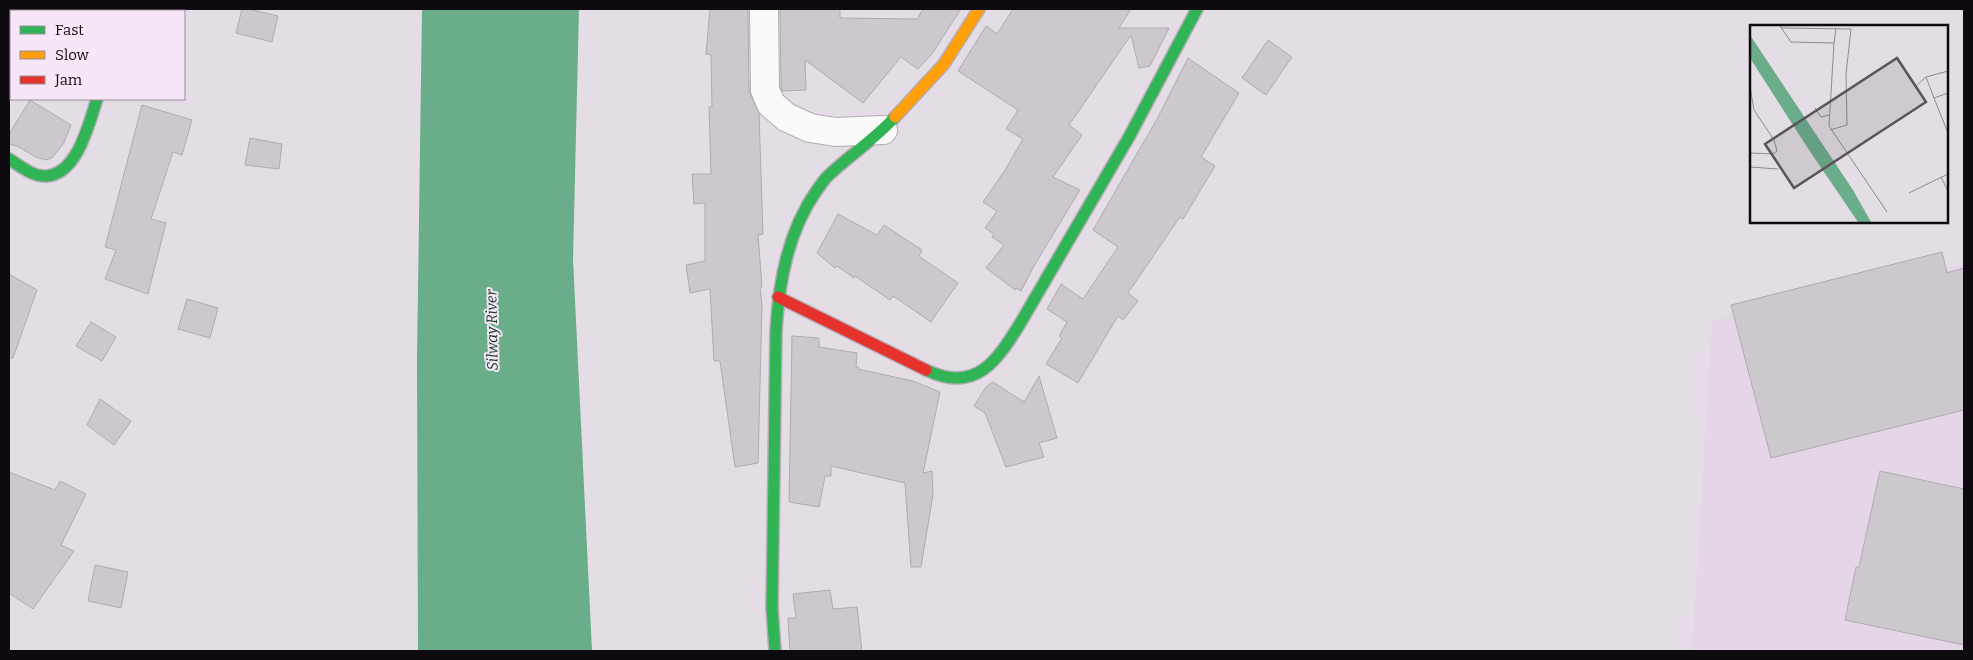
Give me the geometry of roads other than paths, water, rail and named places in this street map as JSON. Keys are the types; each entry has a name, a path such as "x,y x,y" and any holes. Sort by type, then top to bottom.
{"street":[{"path":"764,9 765,90 771,104 786,116 810,128 836,132 883,130"},
{"path":"774,651 772,607 778,297 790,242 807,204 827,176 883,130 944,64 980,9"},
{"path":"778,297 939,376 961,380 977,374 992,362 1010,339 1128,136 1197,9"},
{"path":"9,160 28,172 41,176 50,177 68,168 97,100"}],"water":[{"name":"Silway River","path":"422,9 579,9 573,259 592,651 418,651 417,359"}]}
